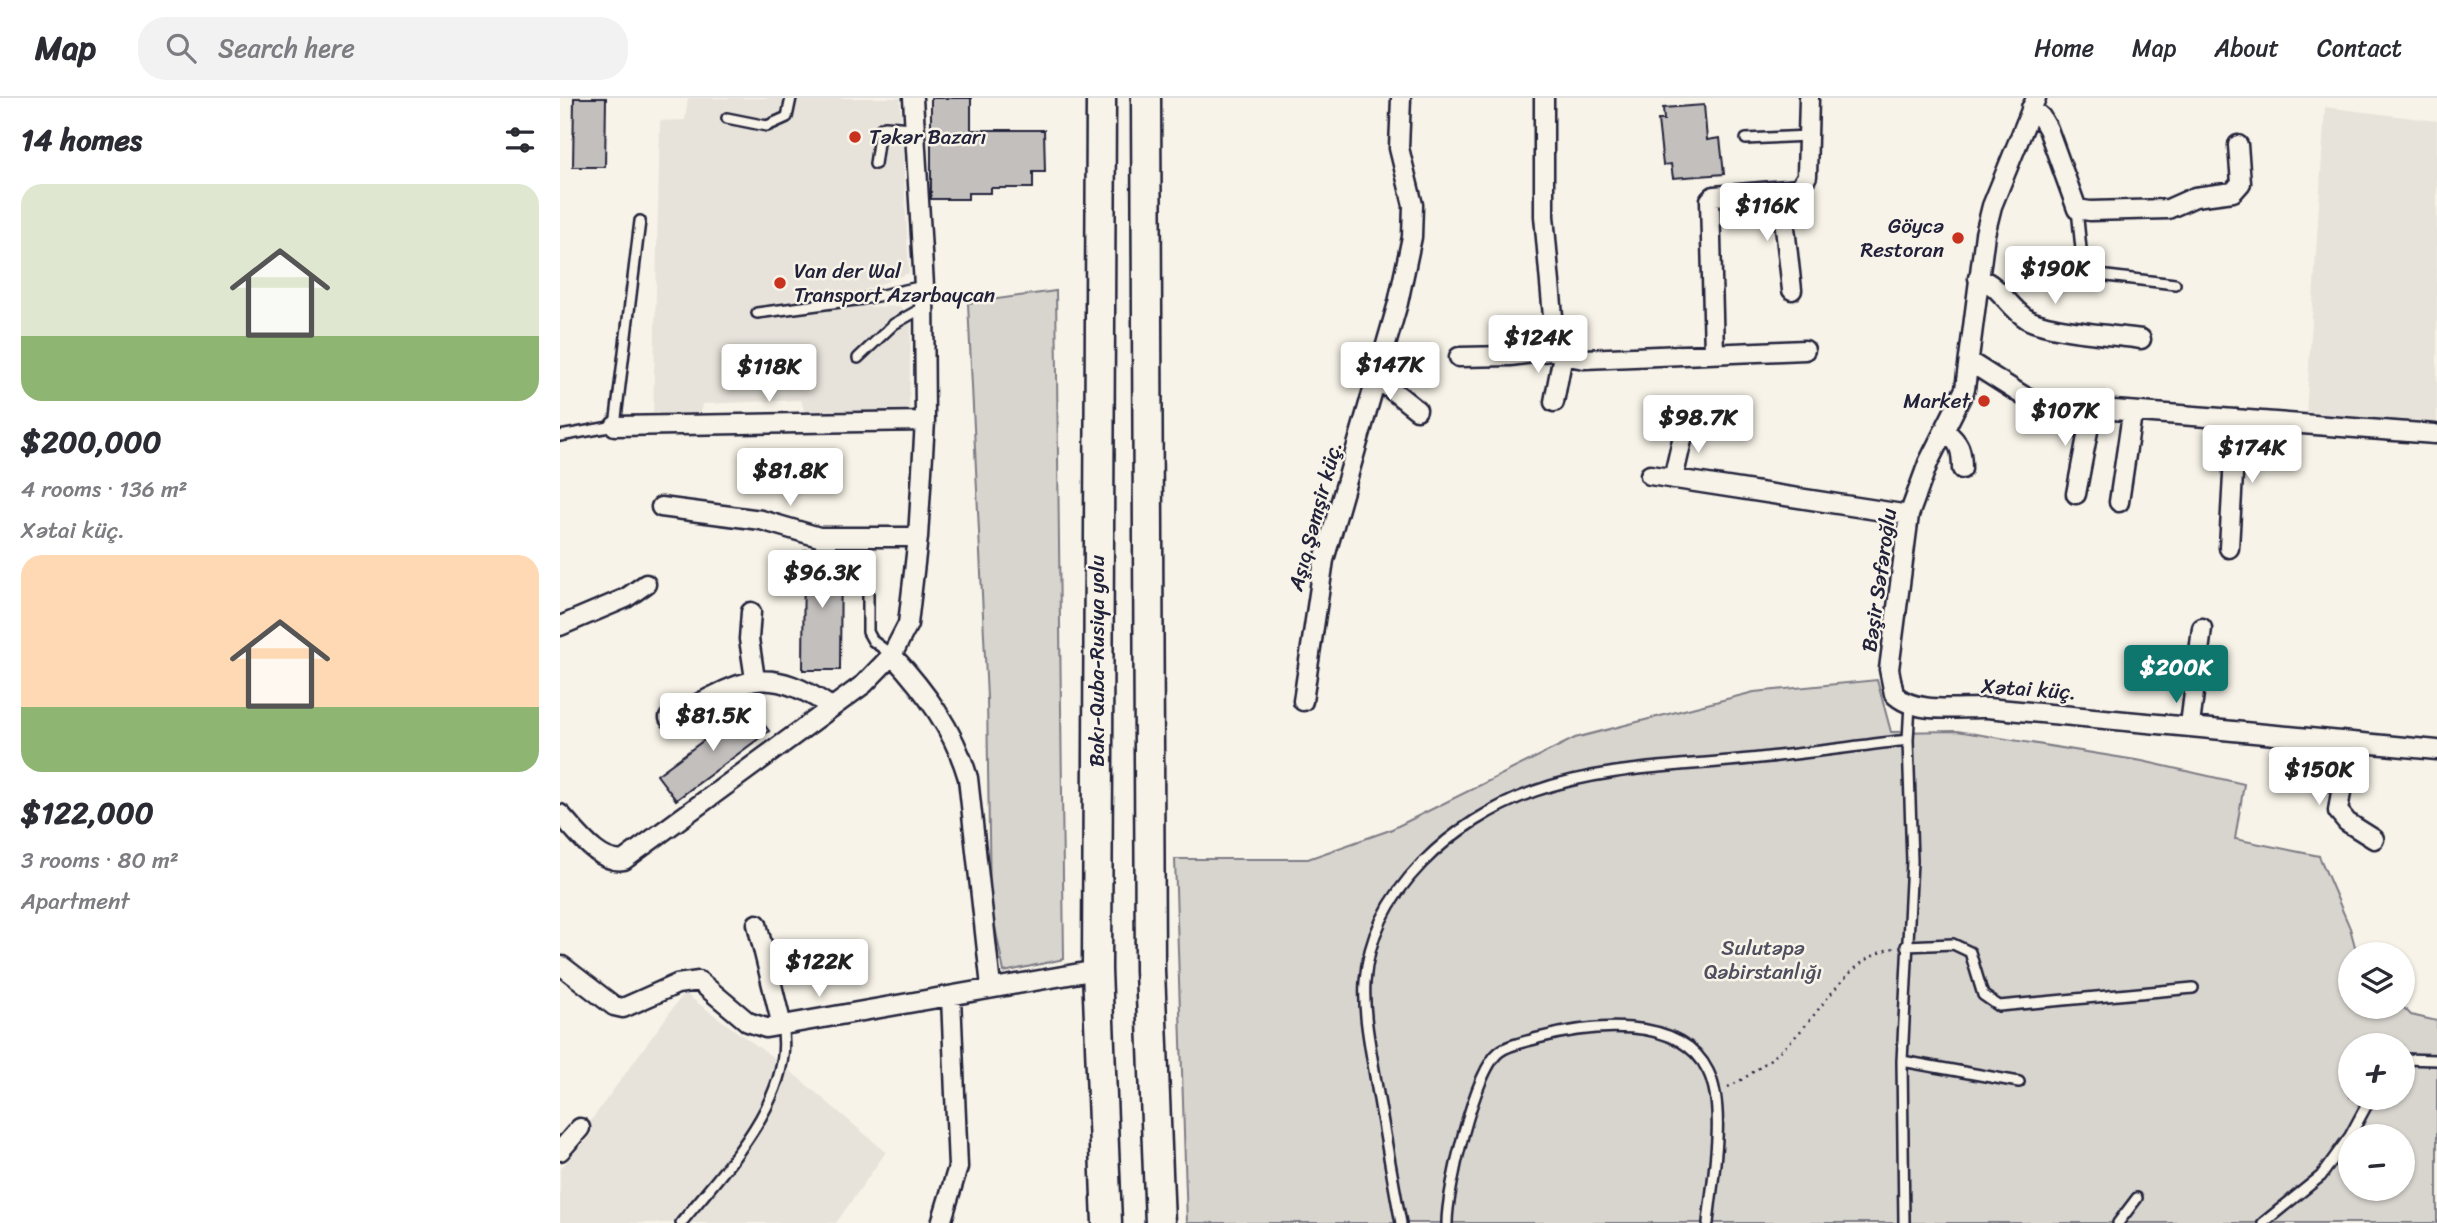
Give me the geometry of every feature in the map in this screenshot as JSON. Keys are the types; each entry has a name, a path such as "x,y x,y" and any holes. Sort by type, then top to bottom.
{"highway":[{"path":"1092,98 1101,169"},
{"name":"Bakı-Quba-Rusiya yolu","path":"1101,98 1097,970 1107,1223"},
{"path":"1146,98 1150,970 1160,1223"}],"street":[{"path":"560,814 603,856 616,862 624,860 880,670 892,655 908,624 918,537 925,421 925,286 913,98"},
{"name":"Aşıq Şəmşir küç.","path":"1303,701 1324,561 1398,303 1415,219 1399,148 1401,98"},
{"path":"1544,98 1545,216 1560,352 1554,402"},
{"path":"1714,353 1710,200 1714,196 1793,191 1804,185 1807,176 1809,98"},
{"path":"2033,103 2048,129 2077,209 2107,213 2168,209 2194,197 2233,192 2241,183 2238,145"},
{"name":"Bəşir Səfəroğlu","path":"1910,704 1894,694 1889,669 1909,515 1928,463 1965,389 1978,278 1992,206 2033,103"},
{"path":"1781,192 1792,290"},
{"path":"1978,278 1995,286 2009,304 2035,323 2141,339"},
{"path":"1459,357 1560,352 1584,359 1805,350"},
{"path":"1970,362 2031,401 2132,414 2435,434"},
{"path":"1376,381 1417,410"},
{"path":"2076,494 2092,410"},
{"path":"2119,502 2132,414"},
{"path":"2229,548 2236,419"},
{"path":"615,426 925,421"},
{"path":"1674,479 1686,422"},
{"path":"1945,431 1962,449 1962,469"},
{"path":"1650,475 1909,515"},
{"path":"661,507 761,520 819,537 918,537"},
{"path":"560,626 626,598 646,584"},
{"path":"751,612 749,639 755,679"},
{"path":"2190,725 2202,628"},
{"path":"892,655 931,700 965,768 991,987"},
{"path":"669,718 755,679 790,682 831,707"},
{"name":"Xətai küç.","path":"1910,704 2190,725 2437,750"},
{"path":"2349,742 2338,811 2347,822 2374,839"},
{"path":"757,924 782,1026"},
{"path":"562,966 614,1006 623,1008 677,985 699,981 748,1022 766,1028 1097,970"},
{"path":"941,1223 958,1167 951,997"},
{"path":"560,1151 580,1128"}],"lane":[{"path":"727,118 766,126 787,117 791,98"},
{"path":"875,164 880,129 885,126 914,128"},
{"path":"1746,139 1808,136"},
{"path":"2077,209 2083,269 2091,274 2175,284"},
{"path":"560,436 615,426 640,221"},
{"path":"757,313 863,299 925,286"},
{"path":"858,358 894,324 925,307"},
{"path":"868,568 868,632 873,642 892,655"},
{"path":"1904,1223 1902,1061 1912,861 1908,740 1910,704"},
{"path":"1401,1223 1370,1046 1365,984 1370,951 1379,928 1393,899 1422,861 1491,812 1537,790 1616,772 1908,740"},
{"path":"1906,946 1953,944 1970,952 1983,995 1999,1006 2193,988"},
{"path":"681,1223 744,1144 760,1117 782,1064 785,1041 782,1026"},
{"path":"1447,1223 1449,1198 1475,1097 1492,1060 1507,1047 1598,1026 1630,1027 1672,1039 1697,1057 1709,1073 1715,1092 1716,1134 1708,1223"},
{"path":"2415,1059 2437,1060"},
{"path":"1902,1061 2020,1082"},
{"path":"2263,1223 2321,1176 2338,1153"},
{"path":"2118,1223 2137,1198"}],"path":[{"path":"1715,1092 1743,1080 1792,1039 1860,963 1876,951 1906,946"}],"shaded area":[{"path":"688,98 900,98 909,273 864,290 863,299 865,307 900,306 911,322 909,414 806,417 801,400 702,404 700,417 653,417 660,121 685,120"},
{"path":"2325,107 2437,121 2437,428 2306,415"},
{"path":"684,993 782,1064 886,1152 836,1223 560,1223 560,1169 592,1133 587,1126"}],"green space":[{"path":"1056,291 1064,959 1004,972 990,901 987,698 968,303"},
{"name":"Sulutəpə Qəbirstanlığı","path":"1877,680 1891,732 1957,731 2142,761 2244,784 2235,839 2319,856 2350,928 2354,942 2338,942 2338,1019 2415,1019 2415,1016 2437,1021 2437,1223 1187,1223 1175,859 1308,859 1390,830 1575,738 1754,692"}],"building":[{"path":"574,98 606,98 605,167 573,167"},
{"path":"931,98 971,98 971,130 1044,130 1045,172 1033,172 1033,188 991,188 991,193 968,193 968,199 931,199"},
{"path":"1704,105 1707,140 1720,138 1724,174 1673,178 1671,164 1663,165 1658,120 1664,120 1663,108"},
{"path":"804,550 841,550 840,670 803,670"},
{"path":"750,706 769,731 676,800 657,775"}],"place":[{"name":"Təkər Bazarı","path":"855,137"},
{"name":"Göycə Restoran","path":"1958,238"},
{"name":"Van der Wal Transport Azərbaycan","path":"780,283"},
{"name":"Market","path":"1984,401"}]}
